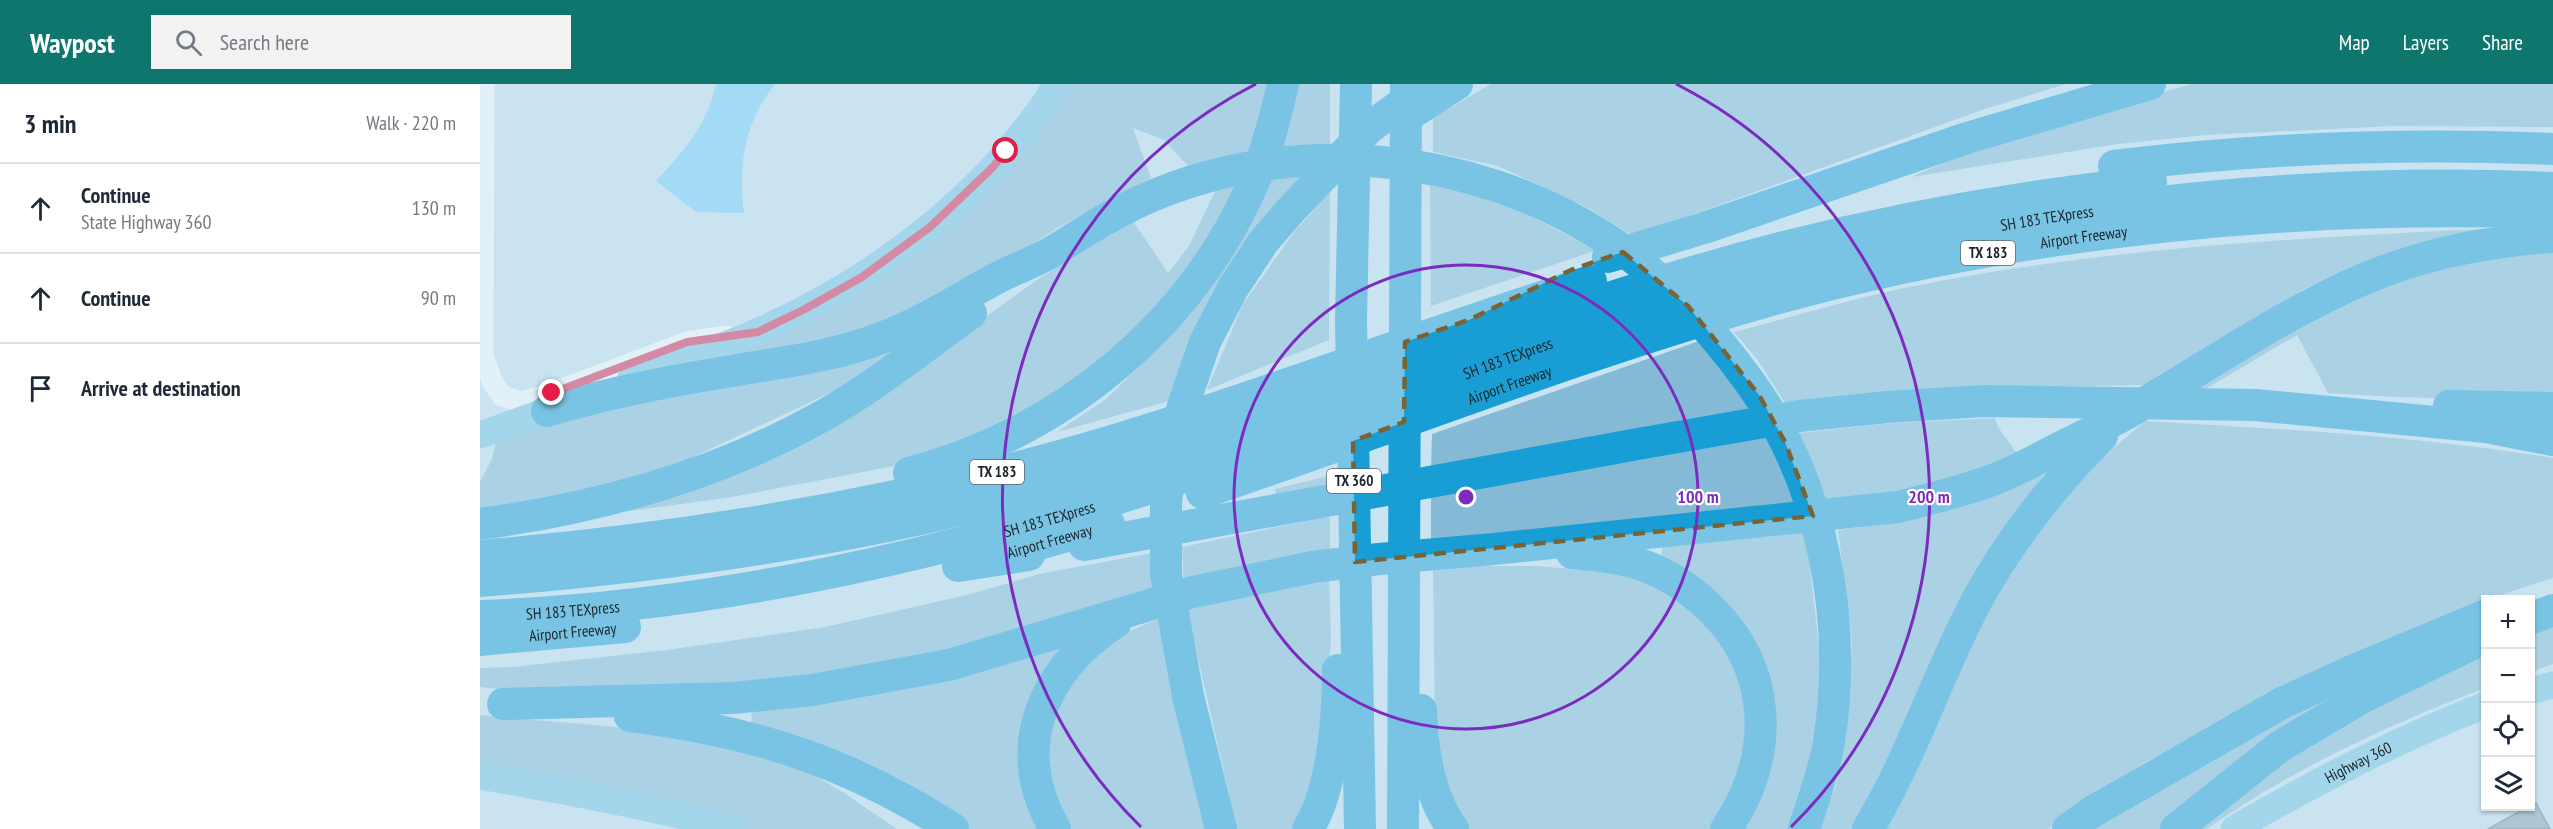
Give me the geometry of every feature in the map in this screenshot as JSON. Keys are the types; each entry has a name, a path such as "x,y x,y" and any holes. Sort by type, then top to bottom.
{"highway":[{"path":"668,535 712,509 869,484 942,464 1002,439 1057,410 1081,394 1117,367 1152,334 1192,286 1224,240 1255,177 1272,133 1283,84"},
{"name":"TX 360","path":"1356,84 1351,273 1348,642 1360,829"},
{"name":"TX 360","path":"1403,829 1412,641 1404,516 1407,84"},
{"path":"1221,829 1188,696 1166,574 1166,502 1177,430 1197,362 1233,288 1271,233 1369,128 1429,84"},
{"path":"1349,149 1382,133 1457,84"},
{"path":"1471,319 1590,262 1704,228 1967,138 2150,84"},
{"name":"TX 183","path":"480,556 602,545 802,514 879,500 1069,453 1181,420 1471,319 1626,270 1762,232 1922,195 2007,181 2160,161 2297,150 2444,146 2553,149"},
{"path":"547,411 625,390 801,360 857,346 937,313 1002,276 1045,255 1093,225 1150,196 1193,181 1236,170 1290,162 1347,160 1402,164 1454,173 1508,190 1556,211 1604,237 1688,306 1726,350 1759,395 1785,442 1806,492 1823,548 1831,592 1835,659 1828,744 1804,829"},
{"name":"SH 183 TEXpress","path":"480,581 614,570 693,559 810,540 907,521 1000,499 1185,446 1567,311 1724,263 1863,228 1949,211 2106,187 2248,173 2381,166 2553,169"},
{"name":"SH 183 TEXpress","path":"480,616 600,608 745,588 873,564 970,541 1095,506 1206,469 1557,340 1663,305 1767,276 1944,235 2097,210 2244,194 2378,186 2553,188"},
{"name":"Airport Freeway","path":"480,640 590,631 706,616 833,594 958,566 1120,520 1659,334 1767,302 1849,281 1958,258 2070,239 2235,220 2411,212 2553,213"},
{"path":"491,703 733,698 812,690 949,664 1015,647 1143,606 1251,579 1313,567 1898,507 1992,481 2123,415 2244,340 2365,278 2422,258 2474,246 2553,237"},
{"path":"480,524 581,507 649,490 694,476 756,451 819,418 868,387 1016,281 1045,255"},
{"path":"958,566 1799,416 1912,405 1984,401 2302,407 2553,408"},
{"path":"2302,407 2486,428 2553,440"},
{"path":"1868,829 1899,772 1977,600 2008,547 2069,469 2123,415"},
{"path":"1494,549 1594,555 1636,563 1667,576 1698,597 1722,620 1737,639 1756,680 1761,735 1748,790 1726,829"},
{"path":"2535,598 2553,591"},
{"path":"1055,829 1043,805 1034,764 1034,742 1040,714 1051,687 1072,658 1096,636 1143,606"},
{"path":"2535,617 2553,610"},
{"path":"2068,829 2121,794 2282,703 2481,617"},
{"path":"2176,829 2279,747 2363,698 2481,639"},
{"path":"1412,641 1424,750 1438,802 1453,829"},
{"path":"1308,829 1326,786 1348,642"},
{"path":"491,703 610,714 713,729 814,757 860,776 915,804 953,829"},
{"path":"860,776 915,829"}],"main road":[{"path":"480,435 758,332 862,277 930,227 993,167 1046,102 1057,84"},
{"path":"2535,690 2553,685"},
{"name":"Highway 360","path":"2234,829 2322,779 2404,738 2481,707"},
{"path":"480,776 626,804 733,829"}],"street":[{"path":"484,84 482,362 502,396 521,402 552,393 687,342 758,332"}],"highlighted area":[{"path":"1623,252 1688,306 1759,395 1785,442 1813,516 1494,549 1355,562 1353,441 1404,422 1405,342 1471,319 1571,270"}],"shaded area":[{"path":"716,84 775,84 756,114 746,145 742,178 744,213 696,212 656,181 685,148 701,125"},
{"path":"1069,84 1270,84 1257,151 1188,166 1164,140 1133,128 1151,178 1059,227 986,274 879,326 822,344 728,361 725,354 808,319"},
{"path":"1290,84 1330,84 1330,145 1294,145 1276,149"},
{"path":"1491,84 2066,84 1982,110 1633,236 1586,207 1498,166 1433,152 1433,118"},
{"path":"2192,84 2553,84 2553,127 2394,126 2206,135 2118,144 1911,177 2014,137"},
{"path":"1306,175 1173,400 1057,432 1106,399 1144,362 1194,304 1260,180"},
{"path":"1430,185 1475,194 1524,213 1597,250 1431,306"},
{"path":"1236,186 1191,266 1111,357 1022,416 969,443 894,466 732,497 630,511 630,506 860,407 1037,280 1133,221 1168,273 1189,246 1216,189"},
{"path":"1330,192 1329,340 1207,390 1243,304 1295,231"},
{"path":"2482,229 2481,237 2378,260 2306,288 2206,347 2151,385 2036,387 1787,406 1757,359 1734,332 1914,286 2054,263 2268,241"},
{"path":"2553,251 2553,401 2328,393 2297,335 2202,391 2192,389 2289,332 2352,299 2397,282 2474,260"},
{"path":"1702,340 1753,409 1431,469 1432,434"},
{"path":"905,348 834,391 644,480 480,511 480,482 492,459 497,437 613,399 862,352"},
{"path":"1995,418 1998,427 2018,455 2015,463 1830,510 1799,433 1894,423"},
{"path":"2145,421 2299,430 2401,439 2553,458 2553,578 2501,595 2481,595 2481,602 2318,670 2149,760 2092,795 2048,829 1882,829 1981,625 2023,548 2091,467"},
{"path":"1770,437 1799,511 1431,545 1431,497"},
{"path":"2044,474 1990,554 1852,829 1817,829 1836,786 1848,713 1852,641 1838,530 1883,524"},
{"path":"1328,476 1328,488 1277,498 1275,489"},
{"path":"1330,516 1330,555 1184,585 1182,547"},
{"path":"1806,532 1823,684 1808,776 1791,829 1740,829 1767,688 1662,566 1662,547"},
{"path":"1152,553 1154,592 1048,628 805,684 524,692 480,687 480,668 512,667 667,650 825,627 967,595 1039,574"},
{"path":"1433,566 1536,566 1628,573 1664,587 1704,617 1734,655 1744,693 1748,751 1727,804 1710,829 1468,829 1449,792 1435,738"},
{"path":"1329,576 1331,638 1329,681 1314,782 1294,829 1237,829 1187,610 1228,598"},
{"path":"1159,619 1206,829 1067,829 1045,762 1055,704 1109,639"},
{"path":"2553,620 2553,664 2535,671 2535,649 2535,627"},
{"path":"1078,638 1056,663 1043,829 970,829 943,809 751,723 752,709"},
{"path":"2481,650 2481,690 2413,717 2342,750 2273,787 2207,829 2192,829 2273,762"},
{"path":"2355,681 2166,829 2091,829 2177,777"},
{"path":"480,715 645,730 726,745 766,756 816,776 897,829 747,829 677,804 480,763"}],"building":[{"path":"2535,804 2550,829 2488,829 2521,811 2535,811"}],"route":[{"path":"552,393 687,342 758,332 805,309 862,277 930,227 993,167 1006,151"}]}
